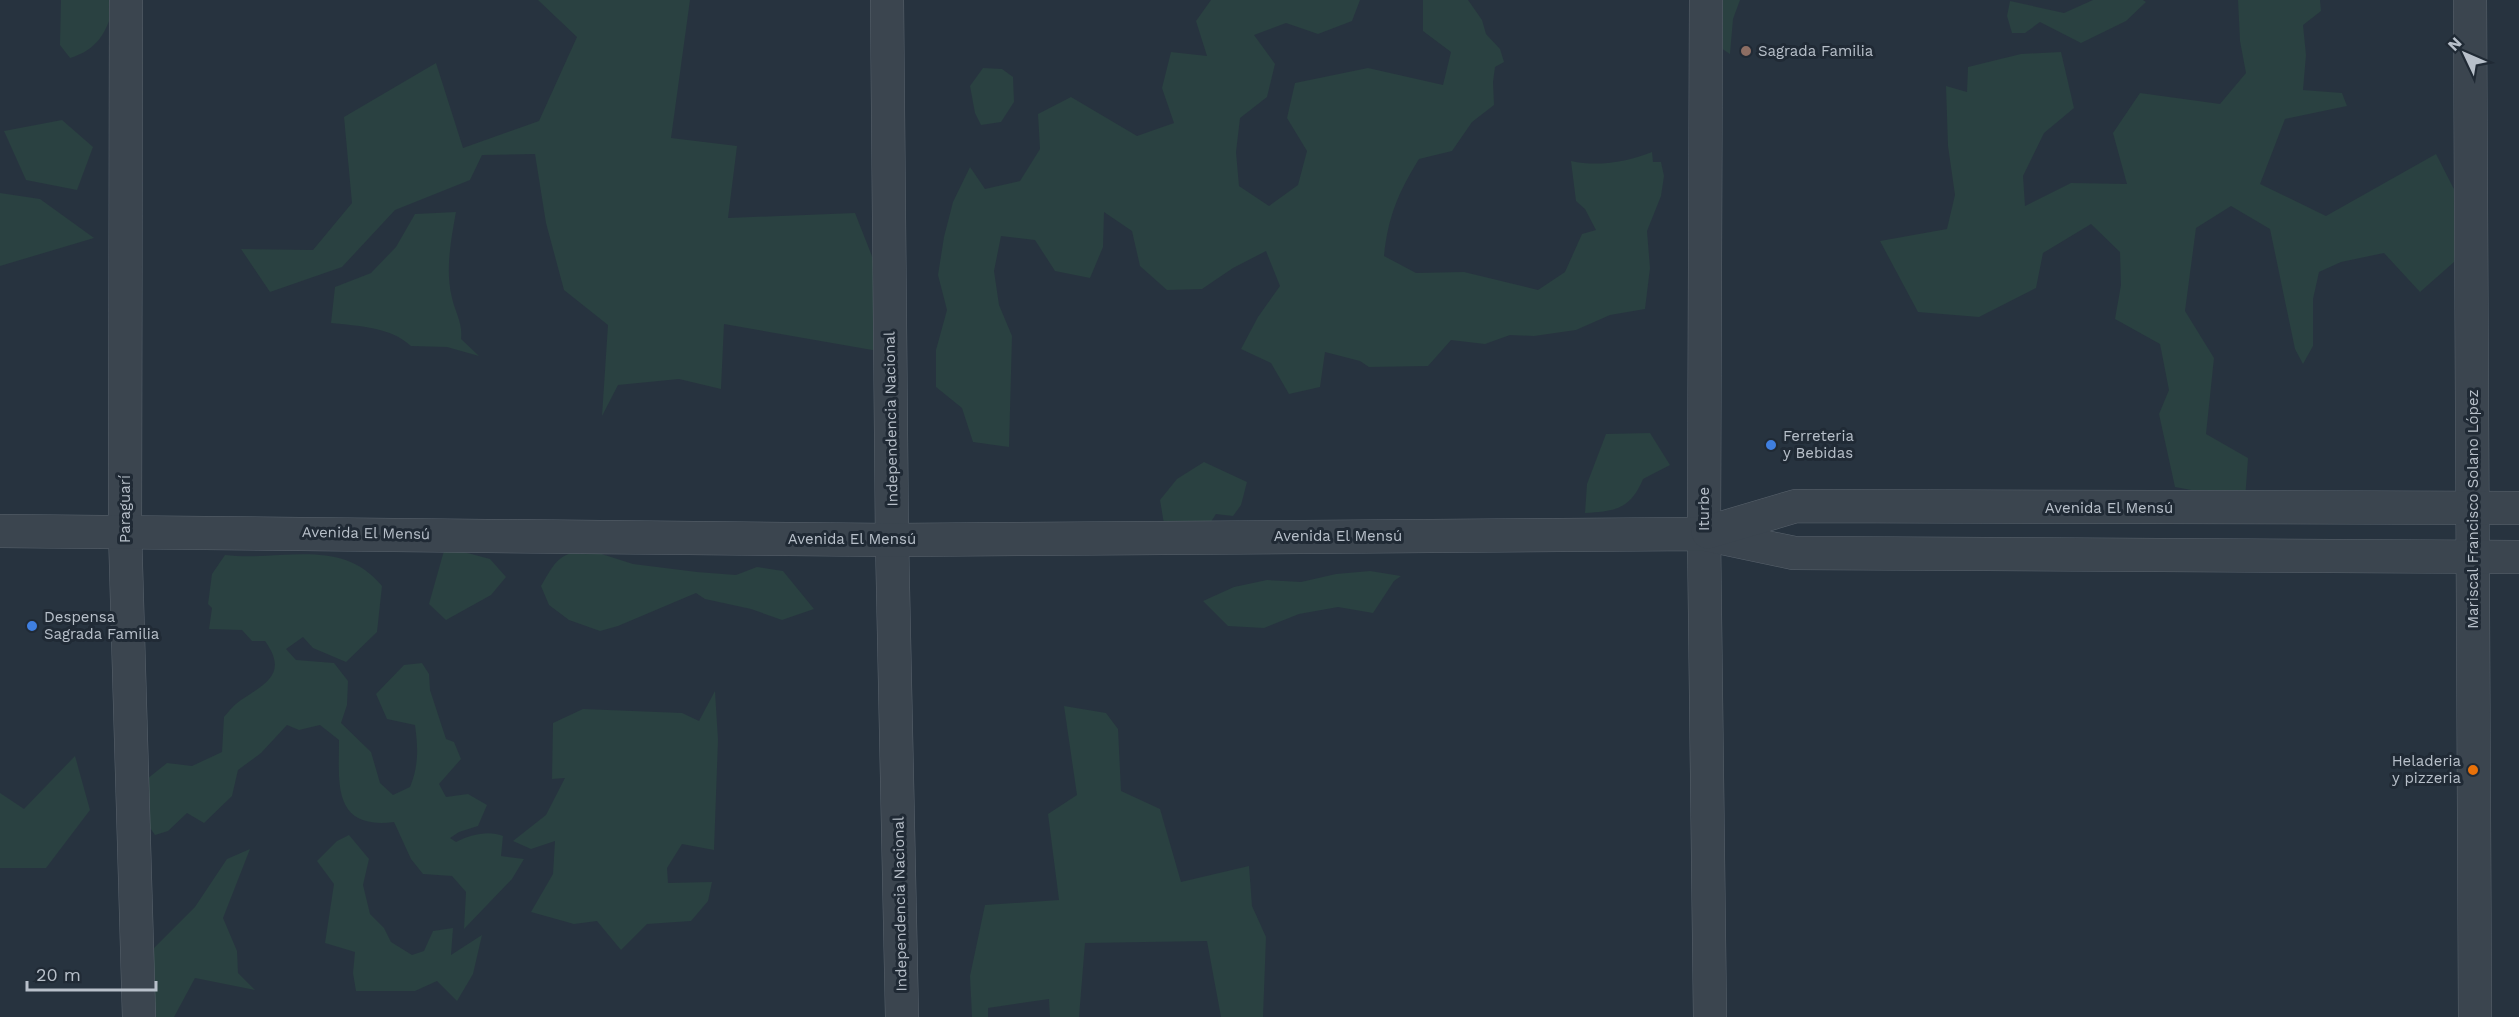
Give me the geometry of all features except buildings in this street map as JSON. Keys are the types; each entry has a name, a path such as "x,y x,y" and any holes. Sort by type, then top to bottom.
{"street":[{"name":"Paraguarí","path":"126,0 124,531 139,1017"},
{"name":"Independencia Nacional","path":"887,0 892,540 902,1017"},
{"name":"Iturbe","path":"1706,0 1704,534 1710,1017"},
{"name":"Mariscal Francisco Solano López","path":"2470,0 2475,1017"},
{"name":"Avenida El Mensú","path":"1704,534 1796,506 2519,508"},
{"name":"Avenida El Mensú","path":"0,531 892,540 1704,534 1794,553 2519,557"}],"green space":[{"path":"61,0 109,0 113,9 99,40 79,55 70,58 60,45"},
{"path":"538,0 690,0 671,138 737,146 728,218 855,213 879,274 878,351 724,324 721,389 679,379 618,385 602,416 608,325 564,290 546,223 535,154 482,155 470,180 395,210 342,267 270,292 241,249 313,250 352,203 344,117 436,63 463,148 539,121 577,37"},
{"path":"1211,0 1360,0 1352,21 1318,34 1286,23 1254,35 1275,64 1267,97 1240,118 1236,152 1239,186 1269,206 1298,185 1307,151 1287,118 1295,83 1368,68 1443,85 1451,52 1423,31 1423,0 1468,0 1482,20 1486,34 1500,49 1504,62 1495,67 1494,105 1472,122 1452,151 1419,159 1395,206 1388,229 1384,256 1416,273 1464,272 1538,290 1565,272 1582,234 1596,230 1585,209 1576,201 1571,161 1592,164 1612,162 1652,152 1653,162 1661,162 1664,176 1661,196 1647,231 1650,268 1645,309 1610,315 1576,330 1534,336 1510,335 1485,344 1451,340 1428,366 1369,367 1360,361 1325,352 1320,387 1289,394 1271,363 1241,349 1258,317 1280,286 1266,251 1233,268 1202,289 1167,290 1140,266 1132,231 1104,212 1103,247 1090,278 1055,271 1035,240 1001,236 994,271 999,305 1012,336 1009,447 973,442 962,408 936,387 936,350 947,310 938,275 953,202 970,167 985,189 1020,181 1040,149 1038,114 1071,97 1137,136 1174,123 1162,88 1171,52 1207,56 1196,21"},
{"path":"1706,0 1740,0 1733,19 1730,54 1709,40"},
{"path":"2093,0 2143,0 2146,2 2126,21 2081,43 2040,22 2025,33 2012,33 2007,16 2010,1 2064,13"},
{"path":"2238,0 2320,0 2321,11 2303,25 2306,55 2303,90 2342,93 2347,106 2285,119 2260,184 2326,216 2436,154 2461,203 2454,262 2420,292 2384,253 2341,262 2319,272 2313,299 2313,346 2303,364 2295,349 2270,229 2231,206 2196,228 2185,311 2214,358 2206,434 2248,458 2245,500 2175,487 2159,414 2169,390 2160,344 2115,319 2121,285 2120,252 2091,224 2043,253 2036,288 1979,317 1918,312 1880,241 1947,229 1955,195 1948,146 1946,86 1967,92 1968,67 2021,54 2061,52 2074,108 2044,133 2023,176 2025,206 2071,183 2127,184 2113,133 2140,93 2220,104 2246,73 2240,41"},
{"path":"983,68 1002,69 1013,77 1014,102 1001,122 981,125 975,113 970,86"},
{"path":"62,120 93,147 77,190 26,180 4,131"},
{"path":"0,193 40,199 94,238 0,266"},
{"path":"456,212 450,255 450,287 460,323 461,339 479,356 447,347 411,346 384,331 331,323 335,287 371,273 396,247 415,214"},
{"path":"1650,433 1670,465 1643,479 1633,497 1620,507 1585,513 1587,484 1606,434"},
{"path":"1204,462 1247,482 1241,505 1233,516 1216,514 1201,537 1164,524 1160,500 1177,479"},
{"path":"445,547 490,559 506,577 491,595 446,620 429,604"},
{"path":"589,550 633,564 697,572 736,575 757,567 783,571 814,609 782,620 751,609 705,599 696,593 618,626 600,631 569,620 549,605 541,586 554,565 564,556"},
{"path":"309,554 329,556 348,561 366,571 382,586 377,632 346,662 313,648 303,637 286,649 296,660 334,663 348,681 347,705 341,723 371,752 380,783 393,795 410,787 413,779 417,756 415,725 387,719 376,694 404,665 422,663 429,674 430,690 446,739 454,742 461,759 439,784 446,797 468,794 487,805 478,826 459,832 450,838 456,842 479,834 497,834 503,836 501,856 524,859 512,879 464,929 466,892 452,876 423,874 411,859 394,822 374,823 359,819 349,811 340,787 339,740 320,725 299,730 287,725 261,753 238,770 232,796 204,823 187,813 168,831 155,835 143,818 147,779 167,763 192,766 222,752 224,717 239,702 266,682 274,669 275,661 265,641 252,641 242,630 209,629 212,608 208,604 212,574 225,555"},
{"path":"1370,571 1401,576 1394,581 1373,613 1338,607 1299,614 1264,628 1228,626 1203,601 1234,587 1267,580 1301,582 1336,574"},
{"path":"715,691 718,740 714,850 682,844 667,868 668,883 712,882 708,901 691,921 647,924 621,950 597,921 574,924 531,912 553,874 555,841 531,849 513,841 546,815 565,778 552,779 553,723 583,709 682,713 699,721"},
{"path":"1064,706 1106,713 1118,729 1121,791 1160,809 1181,882 1249,866 1252,906 1266,937 1263,1017 1221,1017 1207,941 1085,943 1079,1017 1050,1017 1049,999 988,1008 988,1017 972,1017 970,976 985,905 1059,900 1048,814 1077,795"},
{"path":"75,756 90,810 46,868 0,868 0,793 24,809"},
{"path":"349,835 369,859 363,885 370,914 384,928 391,942 412,955 424,951 433,931 453,928 451,955 482,935 473,974 457,1001 437,981 415,991 356,991 353,973 355,952 325,943 334,884 317,861 337,841"},
{"path":"250,849 223,918 237,951 238,973 255,990 195,978 174,1017 140,1017 150,952 195,907 227,859"}],"place":[{"name":"Sagrada Familia","path":"1746,51"},
{"name":"Ferreteria y Bebidas","path":"1771,445"},
{"name":"Despensa Sagrada Familia","path":"32,626"},
{"name":"Heladeria y pizzeria","path":"2473,770"}]}
